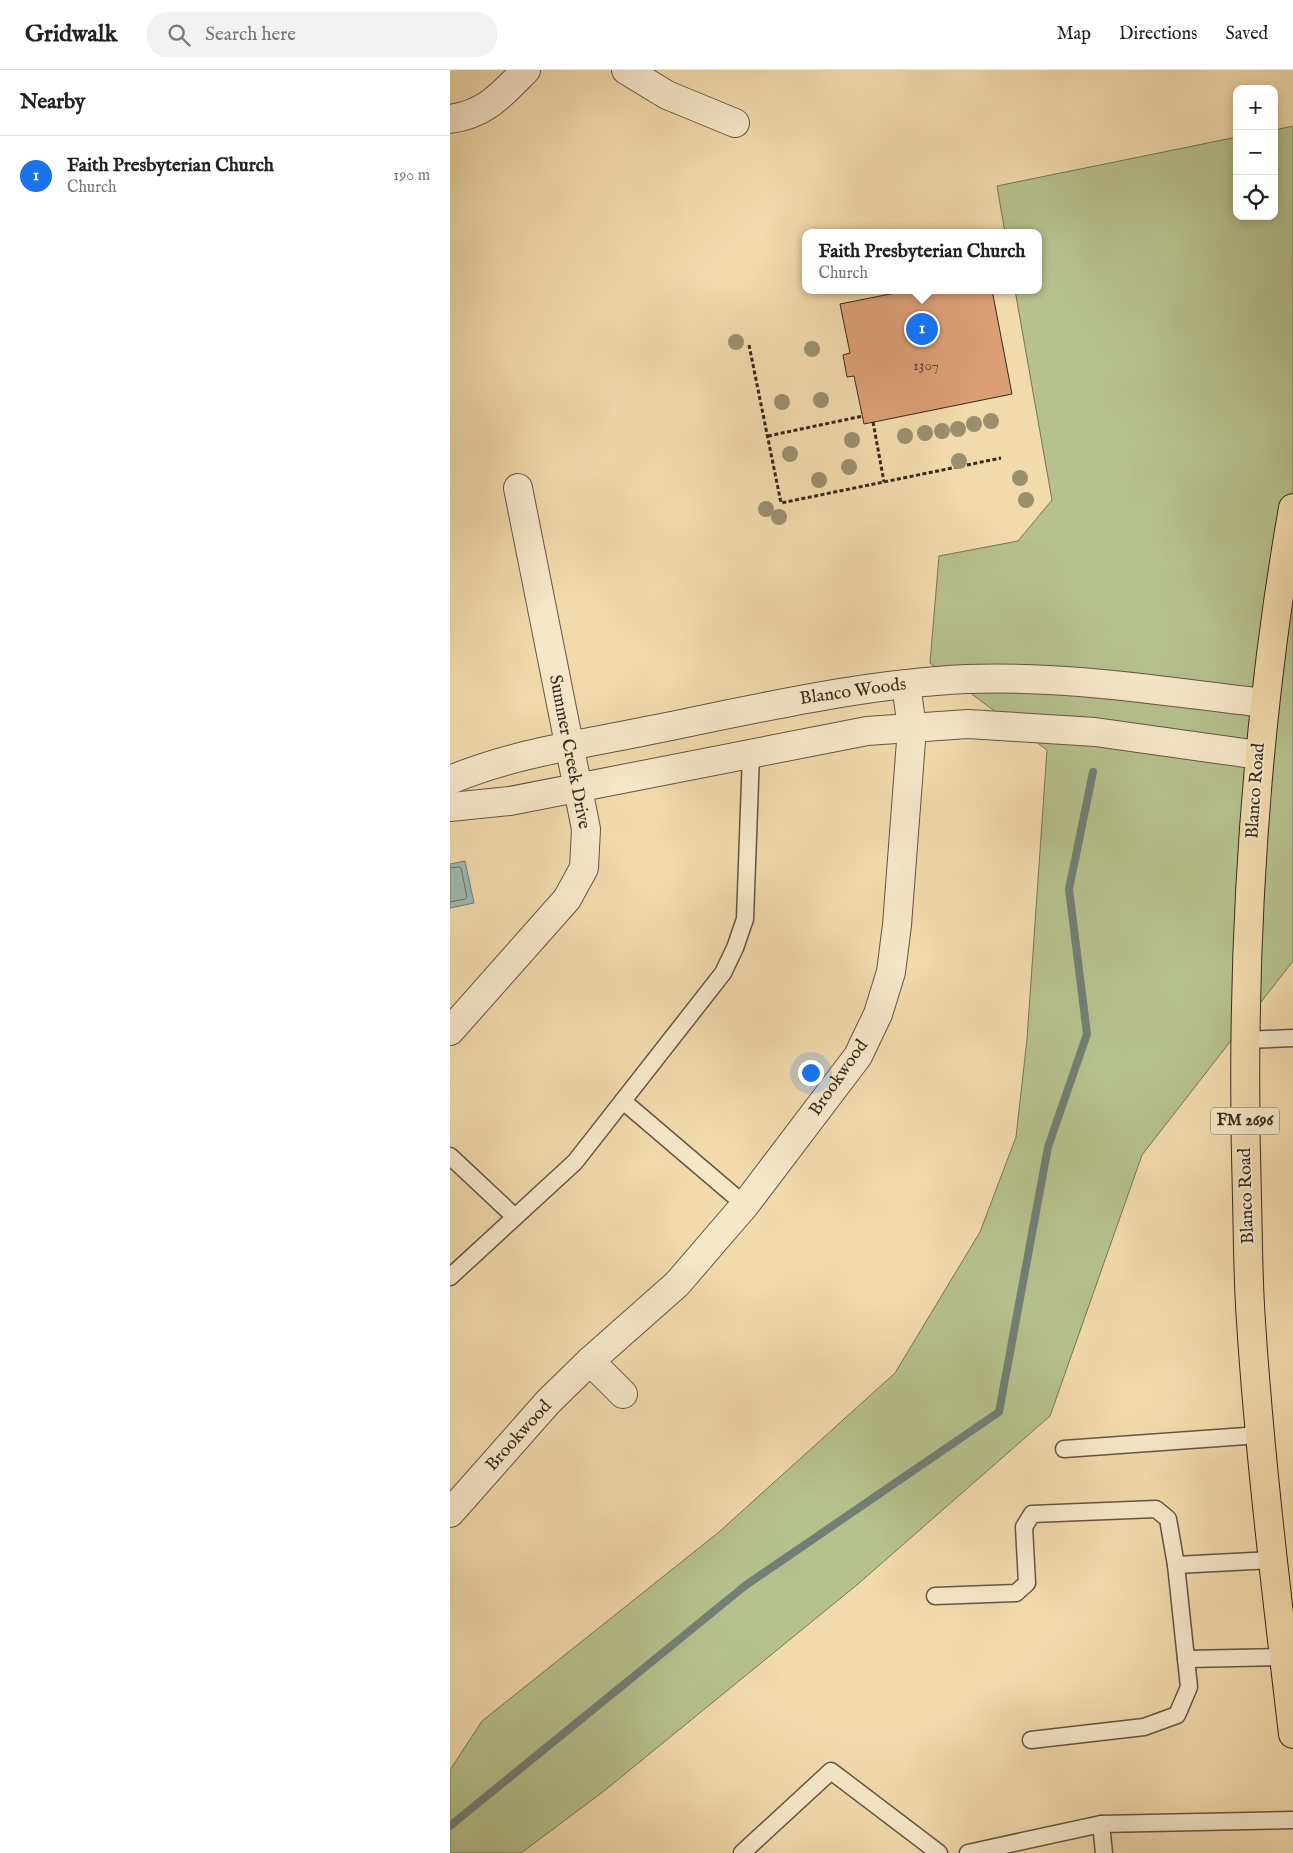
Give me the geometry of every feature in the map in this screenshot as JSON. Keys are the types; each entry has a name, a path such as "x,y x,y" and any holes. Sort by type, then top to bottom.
{"main road":[{"name":"Blanco Road","path":"1293,508 1264,703 1259,755 1253,825 1245,1040 1245,1128 1250,1309 1260,1434 1293,1734"}],"street":[{"path":"450,119 466,117 495,101 526,70"},
{"path":"626,70 667,95 735,123"},
{"name":"Summer Creek Drive","path":"450,1031 567,899 584,868 586,829 518,488"},
{"name":"Blanco Woods","path":"450,780 505,761 836,692 906,684 967,679 1038,679 1264,703"},
{"name":"Brookwood","path":"450,1513 548,1402 590,1361 677,1284 746,1205 858,1056 878,1014 892,972 912,728 906,684"},
{"path":"450,807 510,800 867,731 968,724 1095,732 1259,755"},
{"path":"590,1361 623,1394"}],"lane":[{"path":"450,1277 575,1162 723,973 745,920 751,754"},
{"path":"1245,1040 1293,1038"},
{"path":"623,1101 746,1205"},
{"path":"450,1156 515,1217"},
{"path":"1064,1449 1260,1434"},
{"path":"935,1596 1016,1593 1027,1583 1024,1527 1032,1514 1156,1509 1168,1519 1176,1565 1189,1686 1177,1715 1144,1727 1031,1740"},
{"path":"1176,1565 1273,1560"},
{"path":"1186,1659 1284,1656"},
{"path":"742,1853 831,1772 939,1853"},
{"path":"968,1853 1101,1824 1293,1820"},
{"path":"1101,1824 1104,1853"}],"path":[{"path":"749,345 781,503 1001,458"},
{"path":"768,436 863,416"},
{"path":"873,422 884,482"}],"green space":[{"path":"1293,126 1293,961 1142,1155 1050,1416 858,1584 604,1791 521,1853 450,1853 450,1770 482,1721 719,1532 895,1373 980,1232 1016,1137 1027,1039 1047,750 930,663 939,556 1018,541 1052,500 1016,294 1042,294 1042,229 1004,229 997,186 1233,138 1233,220 1278,220 1278,129"}],"water":[{"path":"465,861 474,903 450,908 450,864"}],"building":[{"path":"890,294 993,294 1012,394 864,424 854,376 847,377 843,355 850,353 840,304"}],"waterway":[{"path":"450,1826 746,1585 999,1412 1048,1147 1087,1034 1069,889 1093,772"}],"place":[{"name":"Faith Presbyterian Church","path":"922,329"}]}
